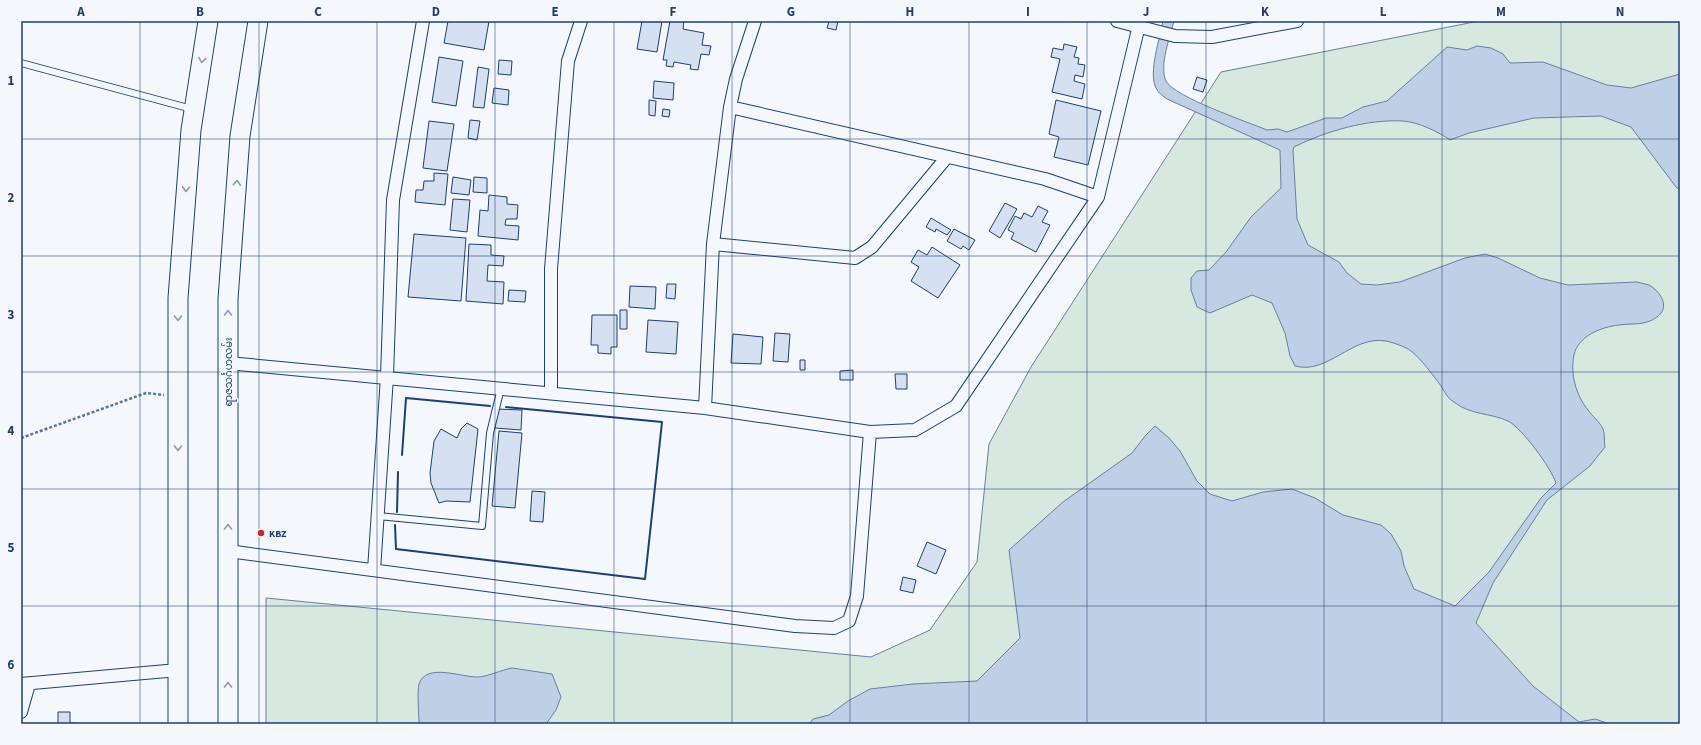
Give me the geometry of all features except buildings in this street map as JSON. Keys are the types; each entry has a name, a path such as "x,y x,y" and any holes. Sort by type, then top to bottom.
{"main road":[{"path":"178,724 178,298 191,130 208,21"},
{"name":"ရာဇသင်္ဂဟလမ်း","path":"228,724 228,300 240,136 258,21"}],"street":[{"path":"374,570 387,377 394,200 422,21"},
{"path":"551,393 551,261 568,61 581,21"},
{"path":"705,408 712,244 730,107 736,79 755,21"},
{"path":"1117,21 1139,24 1159,32 1175,36 1212,37 1250,25 1296,21"},
{"path":"228,363 705,408 870,432 915,430 956,406 1098,197 1139,24"},
{"path":"730,107 1045,180 1098,197"},
{"path":"712,244 855,258 872,248 947,158"},
{"path":"228,551 794,626 834,628 849,621 857,596 870,432"},
{"path":"21,712 25,684 178,670"}],"lane":[{"path":"21,63 194,109"},
{"path":"378,516 482,526 490,433 501,388"}],"path":[{"path":"21,438 146,393 178,396"}],"shaded area":[{"path":"1479,21 1680,21 1680,724 266,724 266,598 871,657 930,630 977,562 989,444 1031,367 1221,72"}],"water":[{"path":"1163,21 1174,21 1164,60 1164,75 1166,81 1182,94 1196,101 1267,130 1278,129 1287,132 1326,118 1342,118 1363,107 1387,101 1447,47 1467,50 1477,46 1491,48 1503,54 1510,63 1543,62 1607,85 1631,88 1680,74 1680,190 1676,187 1631,127 1601,116 1534,118 1469,133 1450,140 1422,125 1415,123 1403,121 1376,122 1333,131 1306,141 1294,147 1293,150 1297,219 1308,245 1339,262 1347,273 1361,284 1377,285 1400,282 1465,258 1485,254 1498,258 1540,278 1568,285 1637,282 1649,285 1660,295 1664,304 1661,313 1657,317 1648,322 1639,324 1624,324 1598,330 1585,338 1576,348 1573,370 1577,391 1584,404 1603,429 1605,447 1590,466 1547,500 1493,583 1476,623 1533,686 1579,722 1595,719 1610,724 809,724 813,719 829,715 848,701 870,689 913,684 977,681 1020,638 1009,550 1063,502 1132,453 1155,426 1169,438 1180,451 1197,481 1210,494 1232,501 1263,492 1292,489 1315,498 1343,515 1381,525 1391,534 1401,551 1404,566 1414,589 1455,606 1489,572 1541,498 1556,483 1535,449 1514,425 1501,418 1474,412 1452,401 1423,363 1415,354 1406,348 1386,341 1374,341 1362,344 1318,365 1307,367 1295,366 1290,356 1285,333 1272,303 1252,295 1210,313 1197,307 1191,290 1191,278 1197,271 1209,270 1226,252 1251,217 1281,188 1280,150 1167,99 1159,93 1154,82 1153,74 1155,55"},
{"path":"512,668 552,674 561,697 556,710 546,724 419,724 418,687 423,677 437,672 479,677"}],"wall":[{"path":"402,455 406,398 490,406"},
{"path":"395,525 396,549 645,579 662,422 506,407"},
{"path":"397,512 398,472"}],"place":[{"name":"KBZ","path":"261,533"}]}
